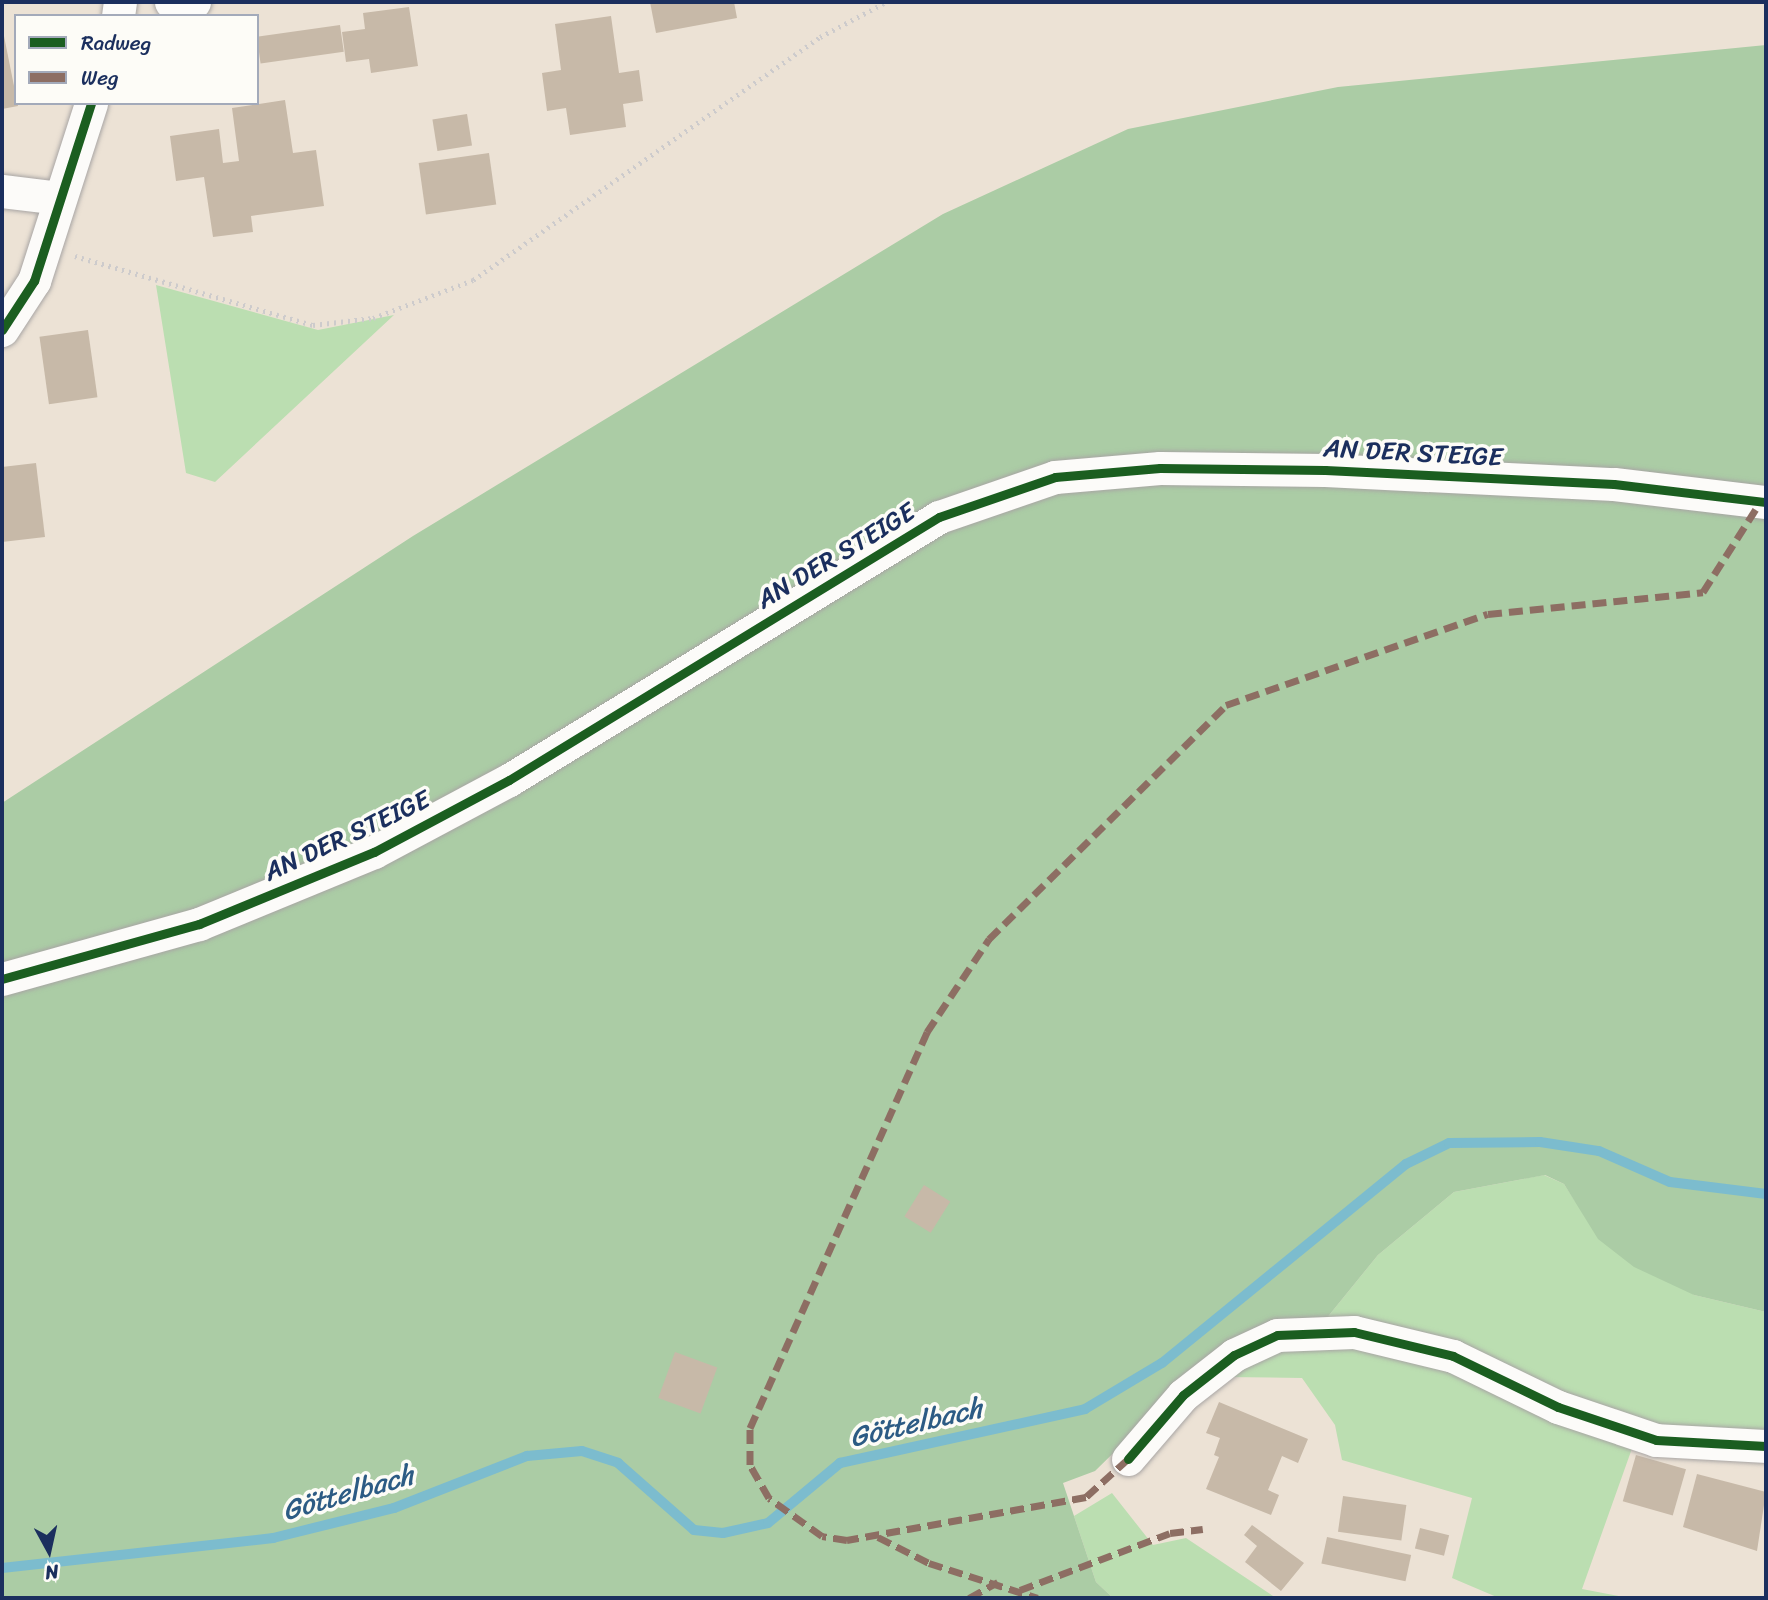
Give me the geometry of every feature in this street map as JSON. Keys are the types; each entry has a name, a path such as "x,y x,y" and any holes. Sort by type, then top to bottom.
{"street":[{"path":"171,2 194,2"},
{"path":"2,330 34,281 89,105"},
{"path":"2,191 59,198"},
{"name":"AN DER STEIGE","path":"2,979 199,924 374,852 509,780 939,517 1055,477 1160,468 1325,470 1614,484 1766,502"},
{"path":"1128,1460 1183,1395 1234,1355 1277,1335 1354,1332 1453,1356 1558,1407 1656,1440 1766,1446"}],"path":[{"path":"44,247 313,325 373,318 473,280 820,37 886,2"}],"green space":[{"path":"1766,45 1766,1312 1694,1295 1634,1267 1598,1239 1564,1184 1545,1175 1454,1192 1378,1255 1326,1319 1189,1379 1095,1471 1063,1483 1096,1582 1113,1598 2,1598 2,803 413,536 943,214 1128,129 1338,87"},
{"path":"156,285 318,330 394,315 215,482 186,473"},
{"path":"1544,1175 1564,1184 1575,1201 1694,1295 1766,1312 1766,1439 1640,1426 1326,1319 1378,1255 1454,1192"},
{"path":"1362,1339 1635,1440 1582,1589 1629,1598 1499,1598 1452,1578 1472,1498 1342,1460 1335,1425 1302,1378 1226,1377 1278,1344"},
{"path":"1112,1493 1153,1545 1186,1538 1276,1598 1113,1598 1096,1582 1074,1516"}],"building":[{"path":"650,2 734,2 737,18 656,33"},
{"path":"409,7 418,66 371,73 369,59 346,62 342,32 365,29 363,13"},
{"path":"611,16 619,73 639,70 643,101 623,104 626,127 570,135 566,108 547,111 542,73 561,70 555,24"},
{"path":"340,25 344,52 261,63 259,36"},
{"path":"2,26 14,86 14,105 18,106 2,109"},
{"path":"285,100 293,153 316,150 324,206 251,216 253,232 213,237 204,177 176,181 170,136 219,129 223,163 239,161 232,108"},
{"path":"467,114 472,146 437,151 432,119"},
{"path":"489,153 496,204 426,214 419,163"},
{"path":"88,330 97,397 49,404 39,337"},
{"path":"36,463 45,537 2,542 2,467"},
{"path":"924,1185 950,1201 931,1233 904,1216"},
{"path":"675,1352 717,1367 701,1413 658,1398"},
{"path":"1219,1402 1308,1439 1298,1463 1282,1456 1268,1490 1279,1495 1271,1515 1206,1489 1219,1457 1214,1455 1220,1438 1206,1433"},
{"path":"1636,1455 1686,1469 1673,1515 1623,1501"},
{"path":"1697,1474 1766,1492 1757,1551 1683,1527"},
{"path":"1343,1496 1406,1505 1401,1541 1338,1532"},
{"path":"1252,1525 1304,1563 1281,1591 1245,1562 1257,1546 1244,1535"},
{"path":"1420,1528 1449,1535 1444,1556 1415,1548"},
{"path":"1327,1537 1411,1555 1406,1581 1321,1563"}],"waterway":[{"name":"Göttelbach","path":"2,1568 273,1538 394,1508 527,1456 582,1451 618,1463 694,1530 723,1533 768,1523 840,1463 1085,1409 1162,1363 1406,1164 1449,1143 1540,1142 1599,1151 1670,1182 1766,1194"}],"marked path":[{"path":"1128,1459 1086,1497 847,1540 822,1536 769,1498 750,1465 750,1428 927,1032 989,939 1226,705 1488,614 1703,592 1761,501"},
{"path":"1020,1590 1170,1533 1203,1529"},
{"path":"878,1537 929,1563 1038,1598"},
{"path":"969,1598 998,1582"}],"cycle path":[{"path":"2,330 34,281 90,105"},
{"path":"2,979 199,924 374,852 509,780 939,517 1055,477 1160,468 1325,470 1614,484 1766,502"},
{"path":"1128,1459 1183,1395 1234,1355 1277,1335 1354,1332 1453,1356 1558,1407 1656,1440 1766,1446"}]}
